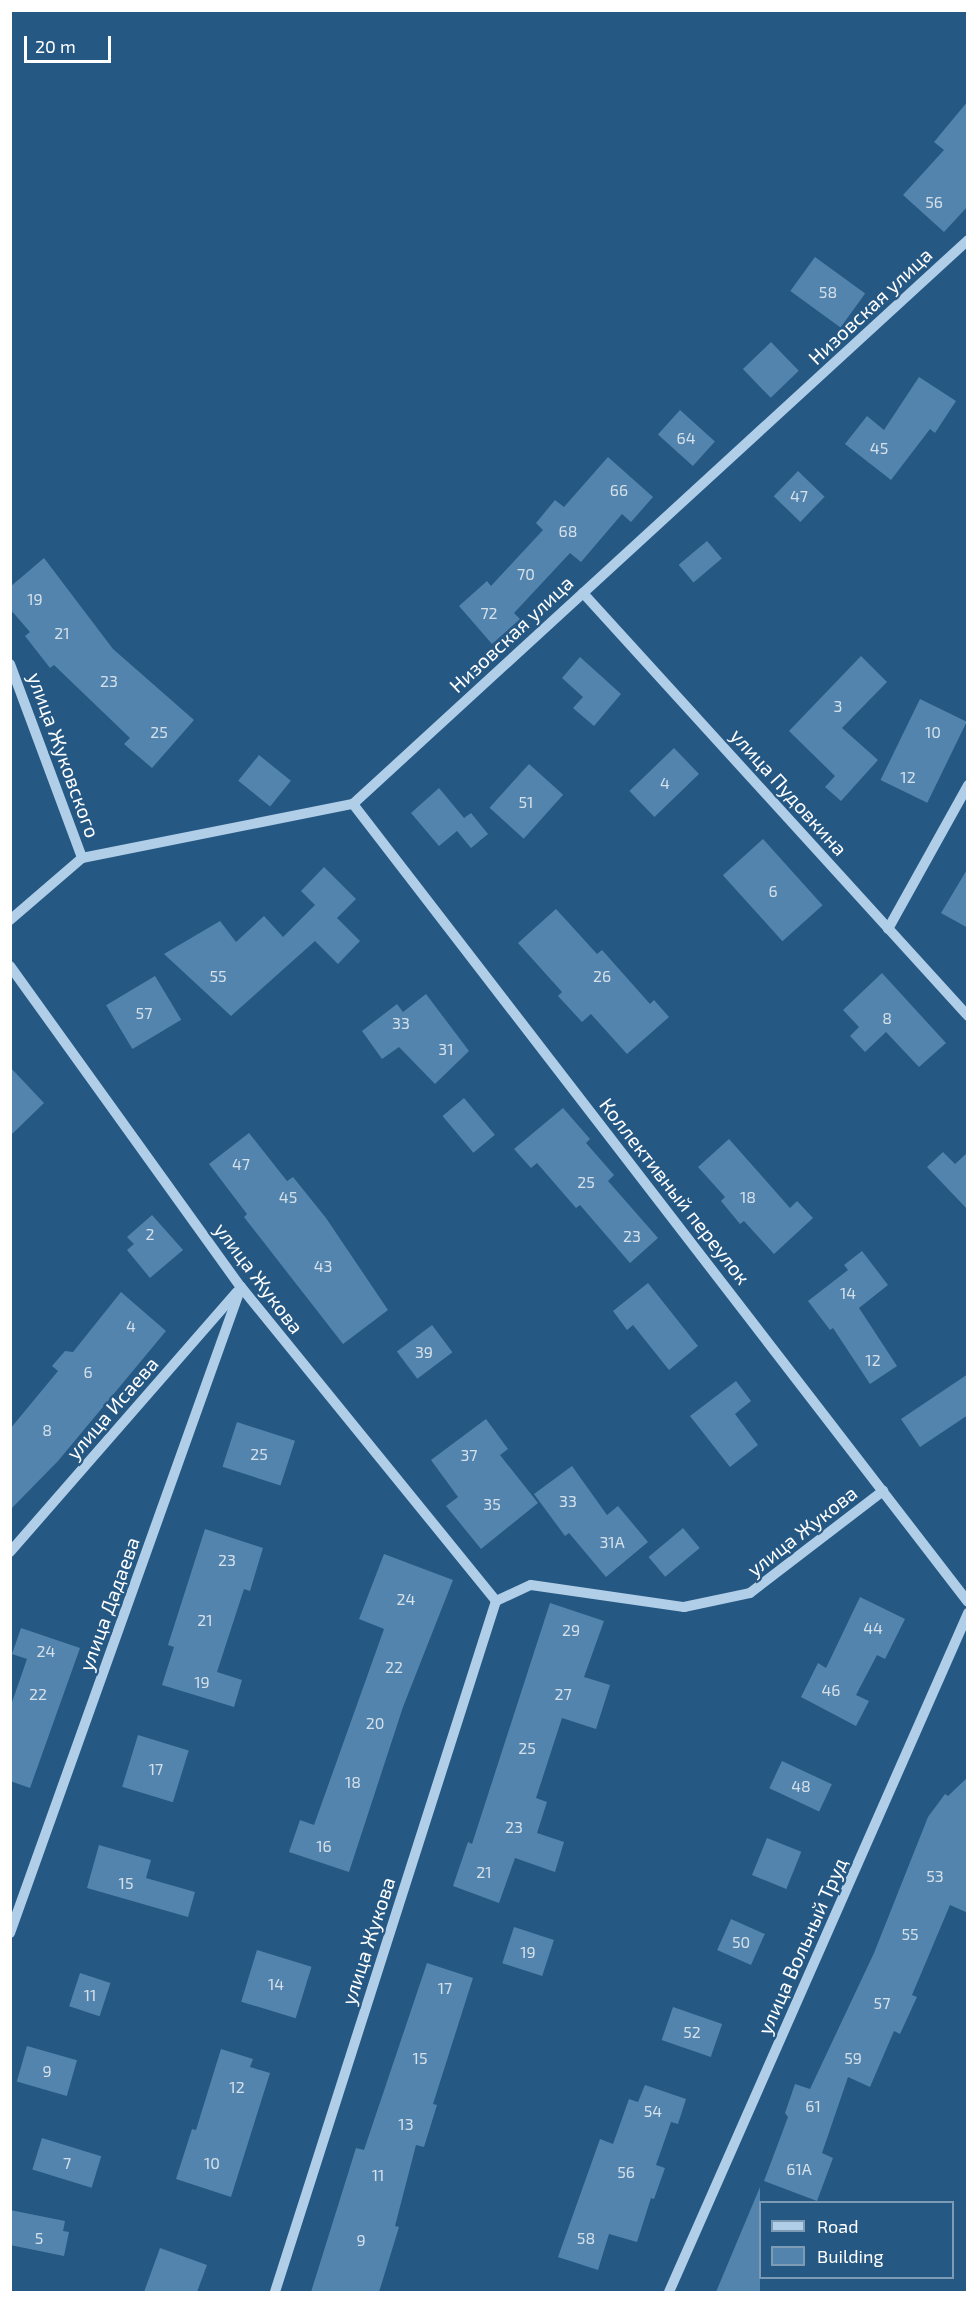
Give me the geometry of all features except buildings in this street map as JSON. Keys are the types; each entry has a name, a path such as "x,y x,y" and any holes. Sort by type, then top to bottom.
{"street":[{"name":"Низовская улица","path":"353,804 968,240"},
{"name":"улица Пудовкина","path":"584,592 968,1016"},
{"name":"улица Жуковского","path":"10,664 82,858"},
{"path":"888,929 968,785"},
{"path":"10,920 82,858 353,804"},
{"name":"Коллективный переулок","path":"353,804 968,1602"},
{"name":"улица Жукова","path":"10,966 241,1287 496,1601"},
{"name":"улица Исаева","path":"10,1552 241,1287"},
{"name":"улица Дадаева","path":"10,1933 241,1287"},
{"name":"улица Жукова","path":"275,2292 496,1601 531,1585 684,1607 750,1593 884,1491"},
{"name":"улица Вольный Труд","path":"669,2292 968,1613"}]}
